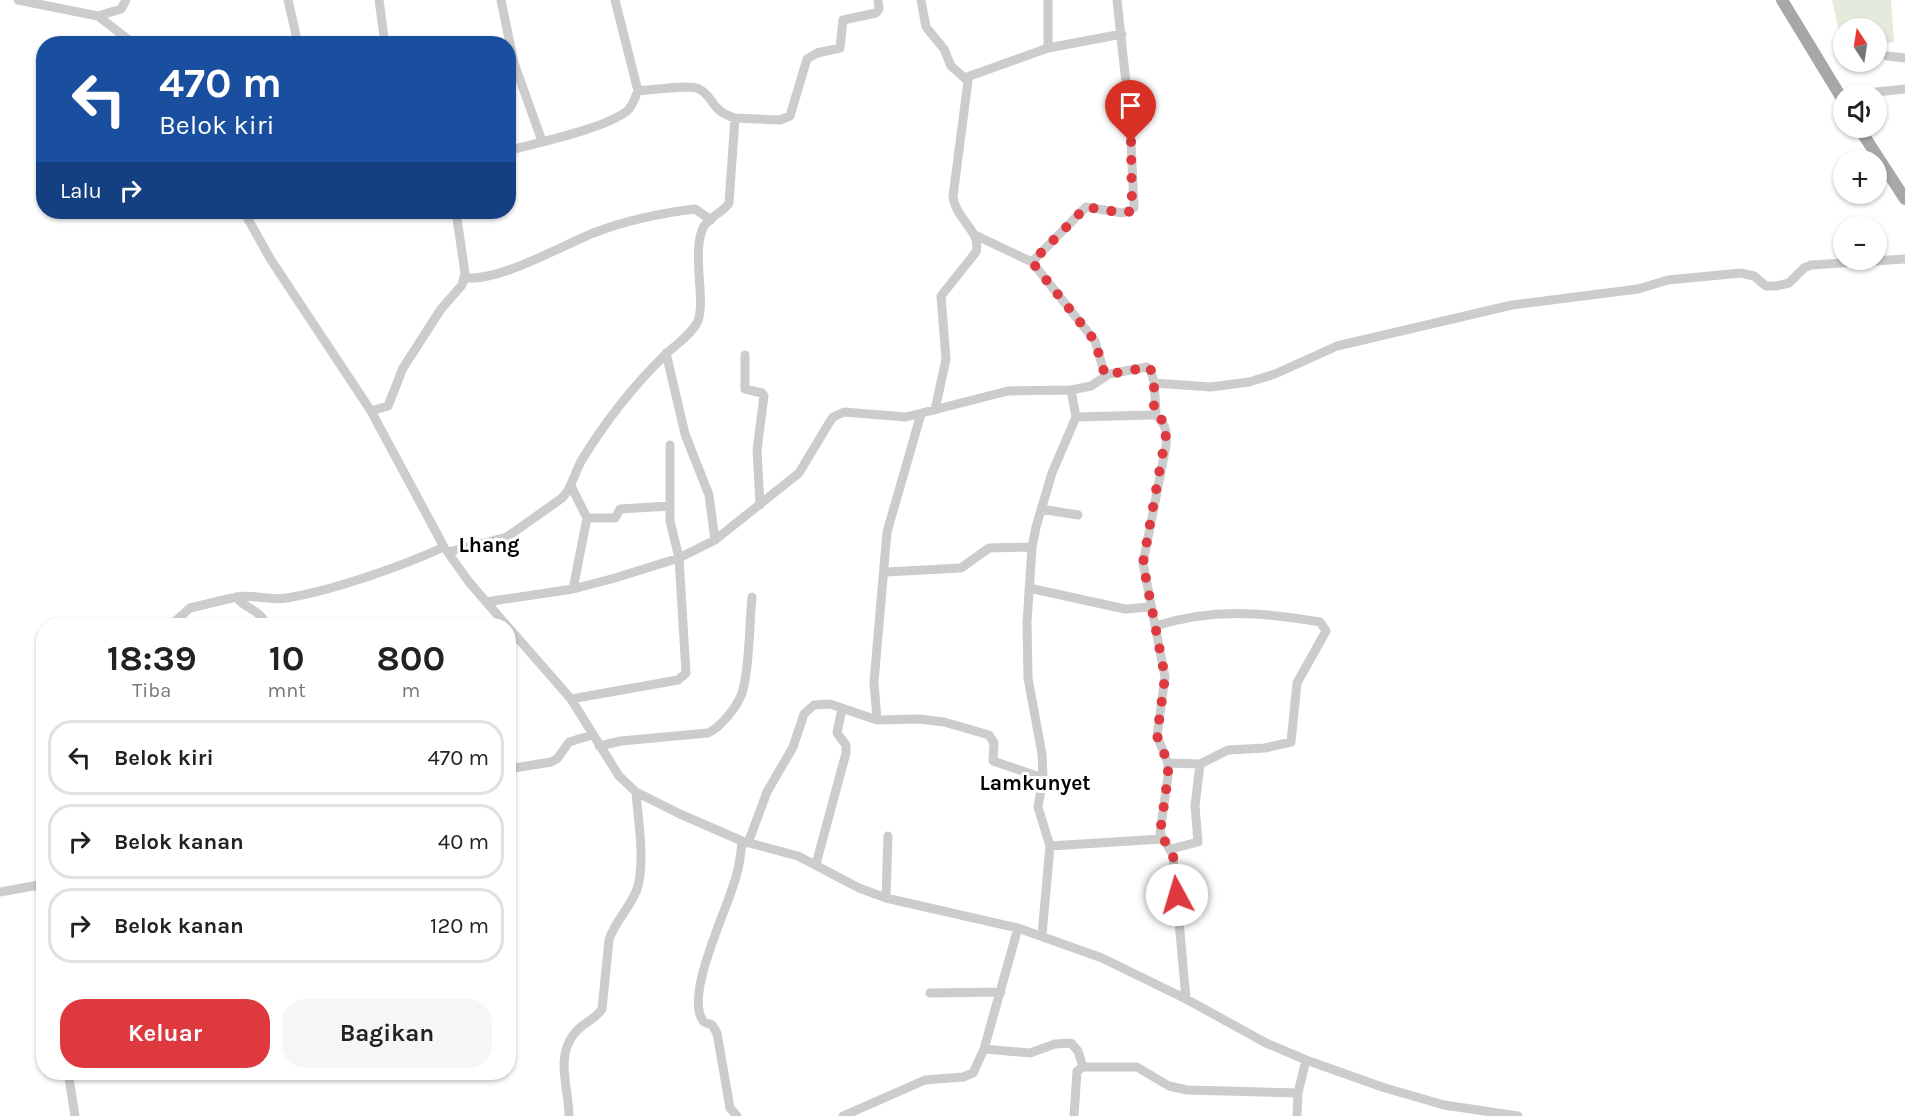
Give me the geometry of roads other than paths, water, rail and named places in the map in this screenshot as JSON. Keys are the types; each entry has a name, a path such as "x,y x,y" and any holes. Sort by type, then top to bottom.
{"main road":[{"path":"1782,0 1834,84"},
{"path":"1865,138 1905,199"}],"street":[{"path":"18,0 98,16 126,36"},
{"path":"117,28 121,9 126,0"},
{"path":"288,0 296,36"},
{"path":"379,0 384,36"},
{"path":"501,0 508,36"},
{"path":"516,149 576,132 626,112 638,91 615,0"},
{"path":"638,91 695,88 704,93 716,110 735,118 780,120 790,116 807,59 817,53 840,48 843,20 876,13 879,9 878,0"},
{"path":"921,0 926,27 944,49 953,69 967,77 1048,48 1122,34"},
{"path":"1048,0 1048,48"},
{"path":"1032,262 1086,207 1123,213 1132,211 1134,208 1130,120 1117,0"},
{"path":"98,16 121,9"},
{"path":"1887,56 1905,58"},
{"path":"516,69 542,141"},
{"path":"967,77 953,196 958,215 975,236 1032,262 1095,341 1105,375"},
{"path":"1887,91 1905,89"},
{"path":"264,618 236,597 249,595 280,599 300,595 446,550 507,537 562,498 571,486 582,459 606,421 699,318 699,249 704,227 729,203 735,118"},
{"path":"465,278 487,277 595,233 660,213 695,209 711,220"},
{"path":"248,219 271,260 370,411 446,550 469,582 501,618"},
{"path":"370,411 388,405 403,368 465,278 457,219"},
{"path":"936,410 946,359 941,296 976,252 975,236"},
{"path":"1154,383 1211,387 1249,382 1275,374 1337,346 1512,305 1638,289 1668,280 1741,273 1754,276 1766,286 1776,286 1789,283 1811,265 1905,259"},
{"path":"666,353 685,434 710,495 715,540"},
{"path":"745,355 745,389 762,393 764,396 757,450 760,505"},
{"path":"486,602 573,588 615,578 679,558 715,540 799,473 829,423 839,414 906,417 1008,391 1071,390 1094,385 1105,375 1147,367 1151,370 1154,383 1154,414"},
{"path":"1042,935 1050,846 1038,812 1043,777 1042,754 1028,678 1029,588 1032,547 1041,509 1052,473 1076,417 1071,390"},
{"path":"877,720 874,682 886,572 888,524 921,414"},
{"path":"1076,417 1154,414"},
{"path":"1154,414 1162,420 1167,429 1143,563 1165,677 1157,736 1168,763 1160,827 1161,839 1171,849 1186,999"},
{"path":"571,699 678,681 685,676 679,558 670,521 670,445"},
{"path":"571,486 587,518 573,588"},
{"path":"587,518 615,518 620,509 633,507 670,506"},
{"path":"1041,509 1078,515"},
{"path":"886,572 965,567 978,554 989,549 1032,547"},
{"path":"1029,588 1125,609 1150,607"},
{"path":"599,747 621,741 708,733 718,726 733,708 743,690 752,597"},
{"path":"179,618 190,608 232,598"},
{"path":"1155,626 1188,616 1220,612 1295,617 1320,622 1325,627 1294,693 1291,742 1265,748 1228,750 1200,764 1168,763"},
{"path":"516,635 571,699 619,776 636,792 745,842 798,856 859,888 886,898 1018,928 1102,958 1186,999 1266,1043 1306,1060 1385,1088 1444,1104 1518,1116"},
{"path":"737,1116 730,1108 717,1033 712,1025 704,1022 698,1011 701,975 737,873 745,842 767,792 794,747 804,714 814,705 830,704 877,720 919,719 944,722 989,735 994,743 993,762 1043,777"},
{"path":"816,864 846,753 846,745 837,733 842,708"},
{"path":"516,768 546,764 557,759 569,742 592,735"},
{"path":"1171,849 1198,842 1195,806 1200,764"},
{"path":"569,1116 563,1065 565,1051 574,1034 602,1009 606,950 612,929 638,887 640,859 636,792"},
{"path":"886,898 888,836"},
{"path":"1050,846 1161,839"},
{"path":"0,892 36,885"},
{"path":"843,1116 925,1080 969,1076 977,1067 984,1049 1018,928"},
{"path":"930,993 1001,992"},
{"path":"984,1049 1030,1053 1055,1044 1071,1043 1078,1051 1083,1066"},
{"path":"1297,1116 1298,1093 1306,1060"},
{"path":"1074,1116 1077,1071 1083,1066 1137,1067 1169,1086 1187,1090 1298,1093"},
{"path":"69,1080 75,1116"}],"district":[{"name":"Lhang","path":"489,545"},
{"name":"Lamkunyet","path":"1035,783"}]}
